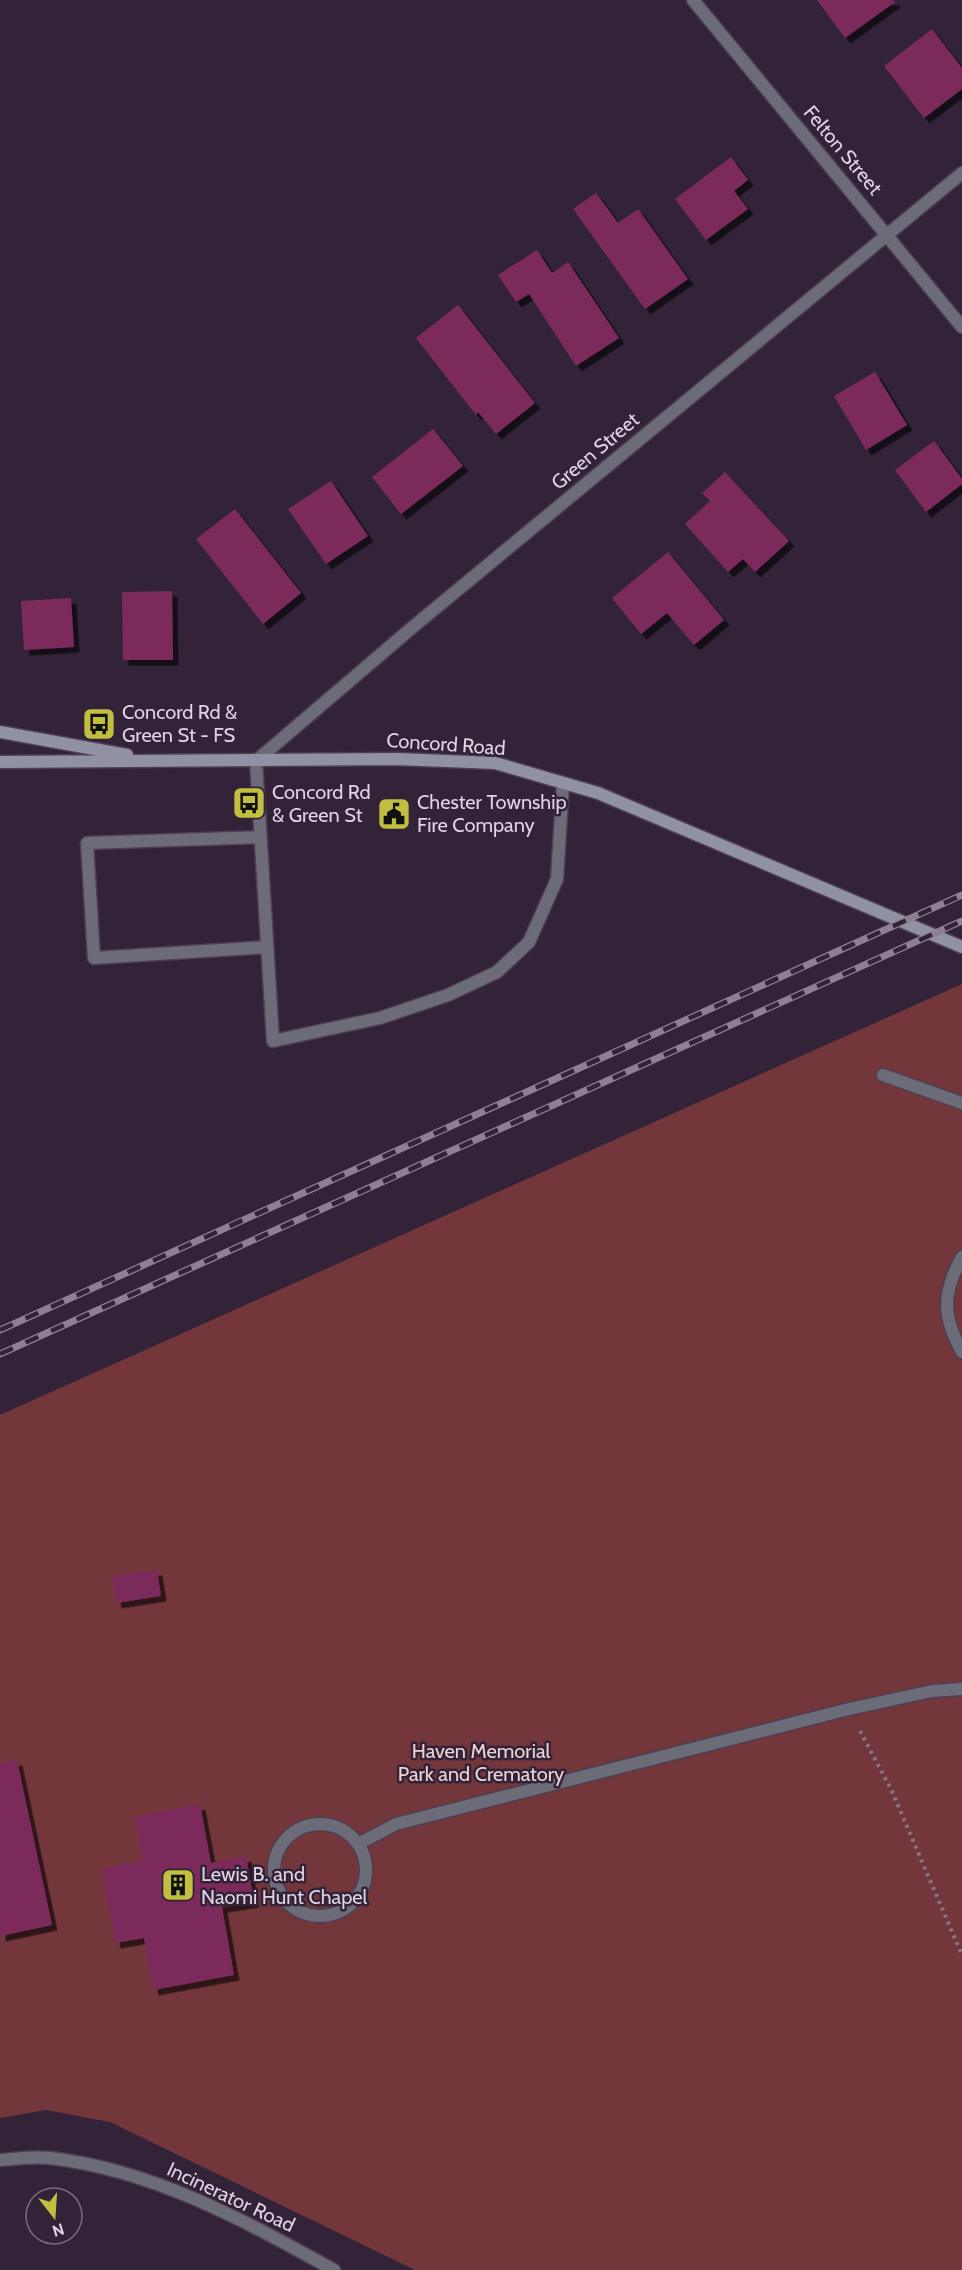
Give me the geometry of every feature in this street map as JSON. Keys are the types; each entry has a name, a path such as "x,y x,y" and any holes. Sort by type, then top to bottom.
{"main road":[{"path":"0,732 152,759"},
{"name":"Concord Road","path":"0,762 152,759 256,761 397,759 495,763 598,793 962,947"}],"street":[{"name":"Felton Street","path":"693,0 888,233 962,327"},
{"name":"Green Street","path":"256,761 414,626 962,173"},
{"path":"256,761 273,1041 380,1018 448,995 496,972 529,942 557,879 562,783"},
{"path":"260,837 87,843 94,958 267,947"},
{"path":"883,1075 962,1103"},
{"path":"962,1257 953,1273 945,1297 950,1325 962,1352"},
{"path":"358,1844 396,1824 849,1709 932,1691 962,1689"},
{"path":"309,1825 327,1825 341,1829 358,1844 365,1859 365,1878 358,1896 344,1909 326,1915 308,1914 294,1908 282,1895 276,1883 274,1863 280,1847 294,1832 309,1825"},
{"name":"Incinerator Road","path":"0,2160 49,2158 115,2171 168,2187 244,2221 334,2270"}],"path":[{"path":"849,1709 891,1789 962,1955"}],"green space":[{"name":"Haven Memorial Park and Crematory","path":"962,984 962,2270 415,2270 110,2122 46,2110 0,2118 0,1415"}],"building":[{"path":"817,0 893,0 895,2 845,38"},
{"path":"932,29 962,68 962,89 924,118 884,66"},
{"path":"731,157 748,180 734,191 748,209 706,240 675,199"},
{"path":"596,193 618,223 638,209 688,279 645,309 573,209"},
{"path":"537,250 552,273 568,262 619,338 576,366 529,294 516,302 498,275"},
{"path":"458,305 535,403 496,434 478,412 476,415 416,338"},
{"path":"875,372 907,425 866,450 834,396"},
{"path":"433,429 463,466 401,514 372,477"},
{"path":"934,441 962,479 962,484 926,512 895,470"},
{"path":"725,472 789,541 755,572 743,559 728,572 685,524 710,501 702,493"},
{"path":"331,481 368,536 326,564 288,509"},
{"path":"235,509 301,593 263,624 196,539"},
{"path":"668,552 724,620 694,645 667,613 641,634 612,598"},
{"path":"172,591 173,660 123,660 122,592"},
{"path":"71,598 74,647 24,650 21,601"},
{"path":"157,1570 161,1596 116,1603 112,1576"},
{"path":"17,1760 52,1925 0,1936 0,1763"},
{"name":"Lewis B. and Naomi Hunt Chapel","path":"200,1804 211,1863 246,1856 254,1902 222,1907 234,1975 153,1990 144,1938 115,1943 102,1869 143,1861 135,1817"}],"railway":[{"path":"0,1330 962,895"},
{"path":"0,1354 962,921"}],"place":[{"name":"Concord Rd & Green St - FS","path":"99,724"},
{"name":"Concord Rd & Green St","path":"249,803"},
{"name":"Chester Township Fire Company","path":"394,814"},
{"name":"Lewis B. and Naomi Hunt Chapel","path":"178,1885"}]}
